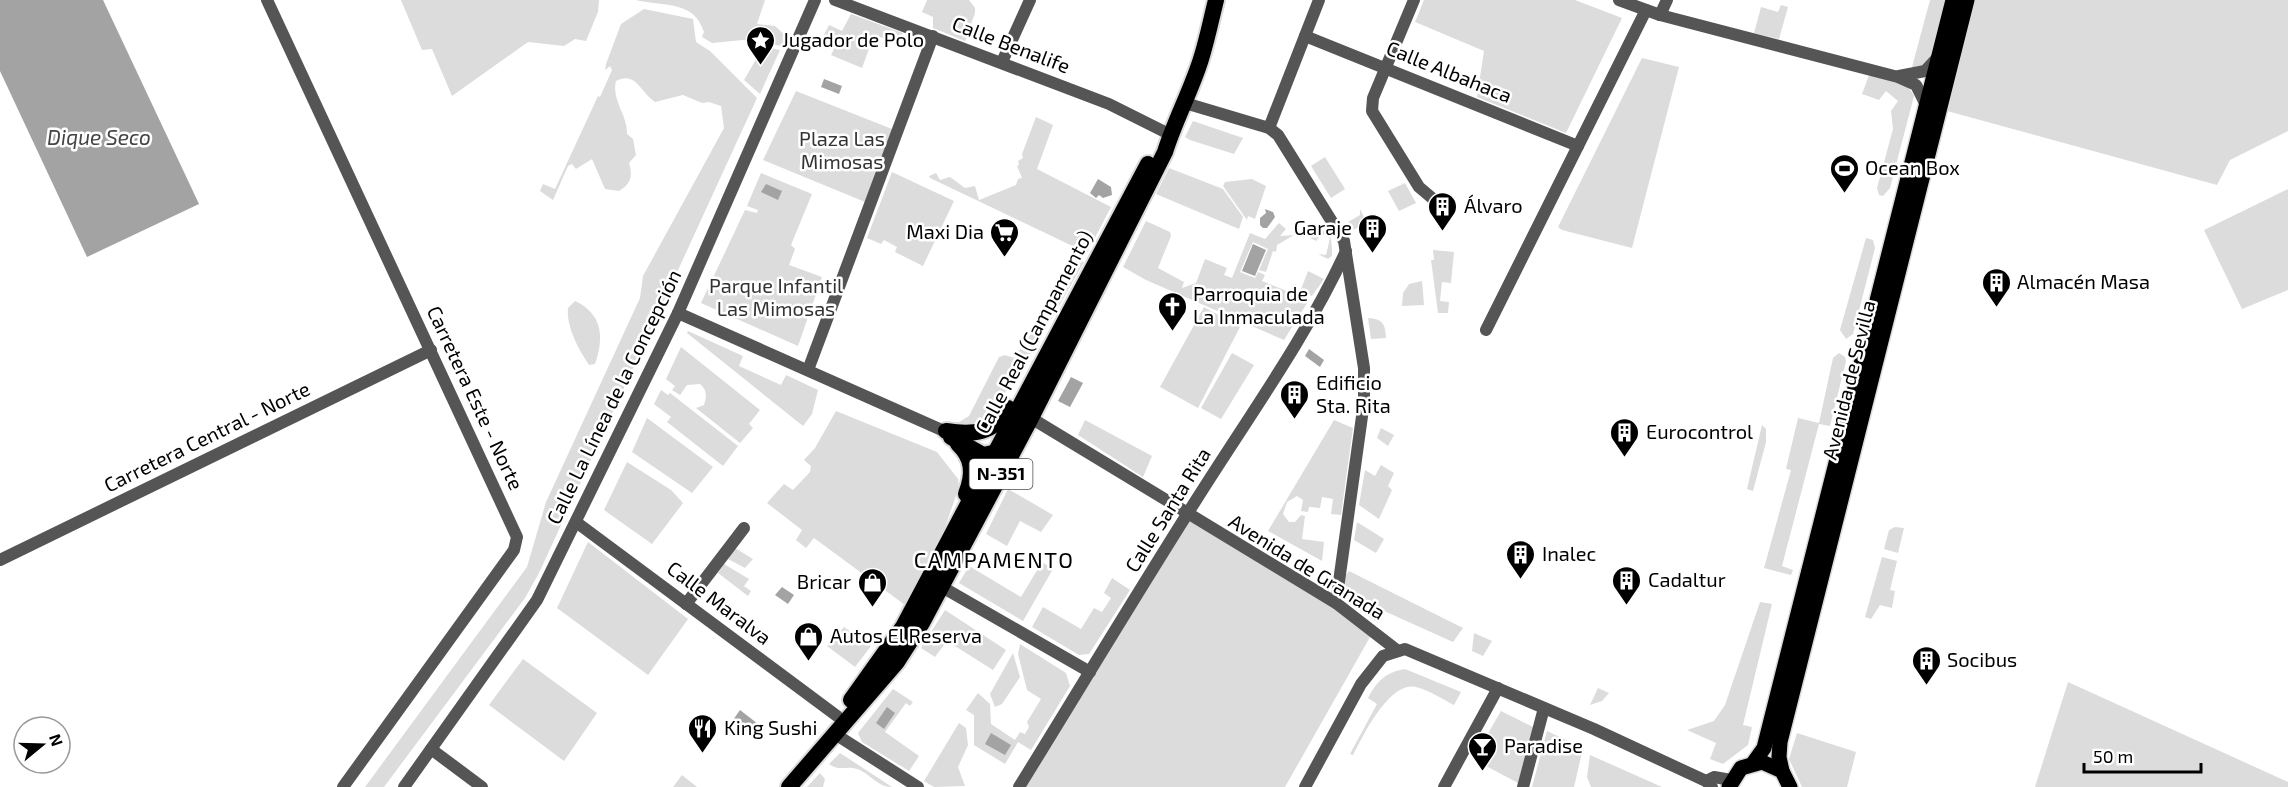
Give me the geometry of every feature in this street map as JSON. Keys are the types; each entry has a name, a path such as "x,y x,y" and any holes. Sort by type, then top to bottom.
{"highway":[{"name":"Calle Real (Campamento)","path":"789,787 897,662 942,587 1031,418 1165,152 1169,134 1185,103 1201,60 1216,0"},
{"name":"Calle Real (Campamento)","path":"775,787 862,687 893,643 1156,147 1169,134"},
{"path":"994,455 1006,447 1094,277 1110,261"},
{"path":"950,434 977,433 996,424 1028,374 1041,361"},
{"path":"942,587 942,570 996,465 994,455 986,447 950,434"},
{"path":"950,434 967,452 972,469 971,482 953,532"}],"main road":[{"name":"Avenida de Sevilla","path":"1754,762 1764,748 1953,0"},
{"name":"Avenida de Sevilla","path":"1782,771 1779,742 1967,0"},
{"path":"1730,784 1741,768 1754,762 1769,763 1782,771 1790,787"}],"street":[{"name":"Carretera Este - Norte","path":"267,0 510,519 517,542 343,787"},
{"name":"Calle La Línea de la Concepción","path":"404,787 537,600 678,313 815,0"},
{"path":"1002,62 1030,0"},
{"path":"1269,128 1319,0"},
{"path":"1414,0 1373,98 1374,118 1419,187 1432,198"},
{"path":"1619,0 1660,15 1898,76 1916,85 1926,105"},
{"path":"1660,15 1667,0"},
{"name":"Calle Benalife","path":"844,1 1109,104 1169,134"},
{"path":"1486,330 1646,10"},
{"path":"808,370 933,36"},
{"name":"Calle Albahaca","path":"1305,36 1578,146"},
{"path":"1898,76 1925,71 1939,55"},
{"path":"1185,103 1269,128 1287,148 1339,230 1346,251 1365,390 1336,603"},
{"name":"Calle Santa Rita","path":"1019,787 1325,297 1346,251"},
{"path":"678,313 950,434"},
{"name":"Carretera Central - Norte","path":"0,560 431,350"},
{"name":"Avenida de Granada","path":"1031,418 1187,515 1336,603 1398,651 1410,650 1544,708 1709,784 1714,777 1730,784"},
{"name":"Calle Maralva","path":"576,522 837,716"},
{"path":"686,604 744,528"},
{"path":"942,587 1090,672"},
{"path":"1305,787 1361,684 1383,656 1398,651"},
{"path":"1444,787 1498,688"},
{"path":"1523,787 1544,708"},
{"path":"835,734 918,787"},
{"path":"431,749 482,787"}],"green space":[{"path":"401,0 599,0 598,12 586,41 575,39 564,46 528,42 452,96 432,49 422,50"},
{"path":"636,0 765,0 757,24 775,26 786,36 782,46 743,40 712,43 702,37 704,32 699,22 693,14 686,10"},
{"path":"927,0 969,0 975,8 975,13 965,41 933,28 933,17 922,12"},
{"path":"1424,0 1575,0 1622,18 1566,133 1477,97 1484,51 1415,22"},
{"path":"1930,0 1945,0 1929,60 1923,67 1912,67"},
{"path":"1974,0 2288,0 2288,131 2230,160 2217,185 1947,111"},
{"path":"1781,5 1788,7 1779,39 1754,33 1761,7 1778,12"},
{"path":"644,9 693,19 696,42 710,51 757,98 539,573 525,598 384,787 365,787 527,567 546,502 640,298 643,276 724,128 721,106 709,102 702,103 683,95 655,102 633,81 623,79 616,81 616,95 627,127 627,134 633,139 636,155 629,163 631,176 626,186 619,191 605,189 592,159 576,169 572,164 568,166 553,200 540,191 543,184 555,189 598,96 600,97 612,70 610,66 605,70 606,64 621,24"},
{"path":"851,14 903,33 898,43 874,35 862,68 831,55 836,45 822,39 829,25 842,31"},
{"path":"760,46 780,50 760,94 744,80 755,61"},
{"path":"1642,58 1679,67 1632,248 1558,227"},
{"path":"1869,75 1901,83 1914,96 1890,188 1883,196 1879,195 1877,188 1893,129 1891,111 1898,101 1886,91 1879,100 1862,94"},
{"name":"Plaza Las Mimosas","path":"796,91 897,131 870,204 763,160"},
{"path":"1036,117 1053,125 1037,169 1111,207 1087,253 929,176 936,173 940,180 950,177 965,188 975,186 979,200 1016,185 1018,179 1022,178 1017,166 1018,161 1023,158 1022,154"},
{"path":"1193,121 1243,138 1234,154 1190,140 1185,137"},
{"path":"1325,157 1345,189 1331,198 1311,166"},
{"path":"1169,168 1223,189 1243,217 1239,229 1156,194"},
{"path":"892,172 954,201 923,266 895,252 897,247 884,240 881,244 867,238"},
{"name":"Parque Infantil Las Mimosas","path":"761,173 812,194 791,245 795,249 789,265 822,277 798,346 701,303 745,210 757,213 758,210 747,206"},
{"path":"1252,179 1266,186 1255,219 1248,216 1247,220 1223,186 1225,182"},
{"path":"1405,183 1416,203 1399,211 1388,191"},
{"path":"2288,189 2288,290 2242,309 2204,230"},
{"path":"1360,209 1367,223 1353,230 1348,222 1360,215"},
{"path":"1146,221 1170,232 1171,236 1158,268 1184,282 1182,288 1196,283 1205,259 1227,268 1224,275 1232,278 1250,233 1265,239 1279,223 1286,229 1280,236 1294,235 1277,245 1266,272 1259,270 1268,249 1253,242 1240,272 1255,278 1258,272 1265,275 1262,281 1309,300 1284,340 1146,280 1123,267"},
{"path":"1327,229 1331,238 1332,249 1332,256 1328,259 1318,254 1326,255 1330,238 1322,234 1316,241 1310,238"},
{"path":"1866,238 1873,240 1875,248 1853,334 1846,339 1840,330"},
{"path":"1433,250 1454,252 1451,283 1442,282 1440,301 1449,302 1448,313 1438,313 1431,260 1434,260"},
{"path":"1072,256 1084,262 1051,320 1042,316"},
{"path":"1308,271 1324,279 1312,296 1300,292"},
{"path":"1422,281 1424,305 1402,306 1403,293 1409,284"},
{"path":"575,301 591,313 599,328 600,345 595,364 589,365 571,330 568,308"},
{"path":"1204,307 1240,327 1198,408 1160,387"},
{"path":"1368,318 1382,323 1386,338 1371,339"},
{"path":"1036,327 1044,332 990,416 970,425 960,426 950,422 959,422 969,416 999,357 1005,355 1014,358"},
{"path":"688,331 743,356 739,366 781,385 786,375 818,390 812,414 803,426 687,333"},
{"path":"681,347 760,410 749,424 753,428 740,443 696,408 704,405 706,399 706,393 700,384 687,385 680,395 672,390 675,386 666,379"},
{"path":"1232,353 1254,365 1221,419 1201,408"},
{"path":"1839,353 1845,357 1846,361 1830,426 1819,424 1782,566 1793,570 1791,575 1764,568 1791,470 1786,469 1798,418 1819,423 1833,358"},
{"path":"661,390 668,395 670,393 738,446 723,466 667,422 671,417 654,404"},
{"path":"836,411 937,452 958,479 959,487 944,530 905,605 814,538 806,548 796,540 802,530 767,503 784,484 793,490 810,472 811,466 804,460 815,448"},
{"path":"647,418 713,467 692,493 632,452"},
{"path":"1085,420 1152,456 1143,477 1078,435"},
{"path":"1334,420 1353,428 1341,515 1331,514 1333,499 1322,497 1320,508 1309,507 1308,512 1301,511 1303,500 1297,496 1287,502 1283,514 1289,522 1295,522 1301,515 1305,516 1302,539 1324,542 1322,561 1268,531"},
{"path":"1762,425 1766,429 1766,442 1753,491 1747,489"},
{"path":"1381,428 1394,435 1388,446 1377,438"},
{"path":"627,462 671,490 683,503 652,544 604,510"},
{"path":"1381,465 1394,473 1388,486 1392,490 1379,519 1359,505 1365,470 1375,476"},
{"path":"1008,489 1053,515 1041,532 1020,521 1007,546 986,534"},
{"path":"1187,515 1374,630 1285,787 1019,787"},
{"path":"1357,522 1384,539 1376,553 1354,540"},
{"path":"1895,527 1904,528 1898,553 1884,549 1889,530"},
{"path":"588,542 688,619 648,675 557,608"},
{"path":"735,548 753,559 745,568 728,559"},
{"path":"1882,557 1897,561 1890,590 1895,591 1892,608 1880,605 1871,619 1865,617"},
{"path":"1042,562 1053,569 1023,621 959,583 969,566 1021,597"},
{"path":"724,564 749,579 744,586 751,591 748,596 718,573"},
{"path":"1349,571 1463,628 1453,642 1382,610 1378,623 1352,605 1345,595 1345,576"},
{"path":"1112,578 1130,590 1089,654 1079,655 1032,627 1043,607 1081,629 1094,608 1102,612 1111,598 1104,593"},
{"path":"1760,602 1772,604 1743,725 1752,727 1748,745 1723,764 1710,759 1716,743 1687,730 1714,721 1725,705"},
{"path":"945,610 1006,650 993,670 947,641 935,657 921,648"},
{"path":"844,627 871,646 855,667 827,646"},
{"path":"1474,633 1492,641 1483,656 1472,651"},
{"path":"1020,644 1066,673 1070,686 1031,750 1018,742 1005,764 974,745 974,715 966,710 978,693 990,704 991,724 1015,740 1020,732 1025,734 1029,727 1027,722 1041,699 1027,690 1018,654"},
{"path":"1013,653 1020,677 1002,704 995,707 990,694"},
{"path":"523,659 597,713 564,761 489,705"},
{"path":"1405,669 1461,692 1454,705 1421,688 1406,687 1396,692 1387,701 1370,724 1353,755 1350,754 1377,704 1368,698 1371,692 1387,675"},
{"path":"2068,682 2288,782 2288,787 2035,787"},
{"path":"1598,688 1609,693 1602,701 1590,705"},
{"path":"893,689 913,702 910,706 906,703 885,732 919,756 909,771 862,742 858,733"},
{"path":"1501,711 1533,727 1518,783 1473,759"},
{"path":"959,723 966,728 968,745 958,767 965,786 934,787 924,781"},
{"path":"1547,731 1583,748 1574,787 1532,787"},
{"path":"1797,733 1856,752 1847,787 1802,787 1789,759"},
{"path":"840,753 892,787 882,785 857,769 836,768 829,764"},
{"path":"1590,755 1662,787 1591,787 1587,777"},
{"path":"820,773 825,779 823,787 807,787"},
{"path":"682,775 697,787 673,787"}],"water":[{"name":"Dique Seco","path":"0,0 103,0 199,204 87,257 0,71"},
{"path":"824,79 842,86 839,94 821,87"},
{"path":"1098,179 1111,187 1112,195 1103,198 1099,195 1096,198 1090,193"},
{"path":"766,184 782,191 778,200 761,192"},
{"path":"1265,209 1273,212 1275,217 1267,228 1263,228 1260,225 1260,218 1266,213"},
{"path":"1253,244 1266,250 1255,276 1242,271"},
{"path":"1309,349 1324,360 1320,367 1305,356"},
{"path":"1071,377 1083,383 1070,407 1058,401"},
{"path":"782,587 794,595 788,604 775,595"},
{"path":"887,707 895,713 884,729 876,723"},
{"path":"740,710 758,724 751,734 733,720"},
{"path":"991,733 1011,745 1005,755 985,744"}],"place":[{"name":"Jugador de Polo","path":"761,66"},
{"name":"Ocean Box","path":"1844,194"},
{"name":"Álvaro","path":"1443,232"},
{"name":"Garaje","path":"1373,254"},
{"name":"Maxi Dia","path":"1005,258"},
{"name":"Almacén Masa","path":"1996,308"},
{"name":"Parroquia de La Inmaculada","path":"1172,332"},
{"name":"Edificio Sta. Rita","path":"1295,420"},
{"name":"Eurocontrol","path":"1625,458"},
{"name":"Inalec","path":"1521,580"},
{"name":"Cadaltur","path":"1627,606"},
{"name":"Bricar","path":"872,608"},
{"name":"Autos El Reserva","path":"809,662"},
{"name":"Socibus","path":"1926,686"},
{"name":"King Sushi","path":"703,754"},
{"name":"Paradise","path":"1483,772"}],"district":[{"name":"CAMPAMENTO","path":"994,560"}]}
